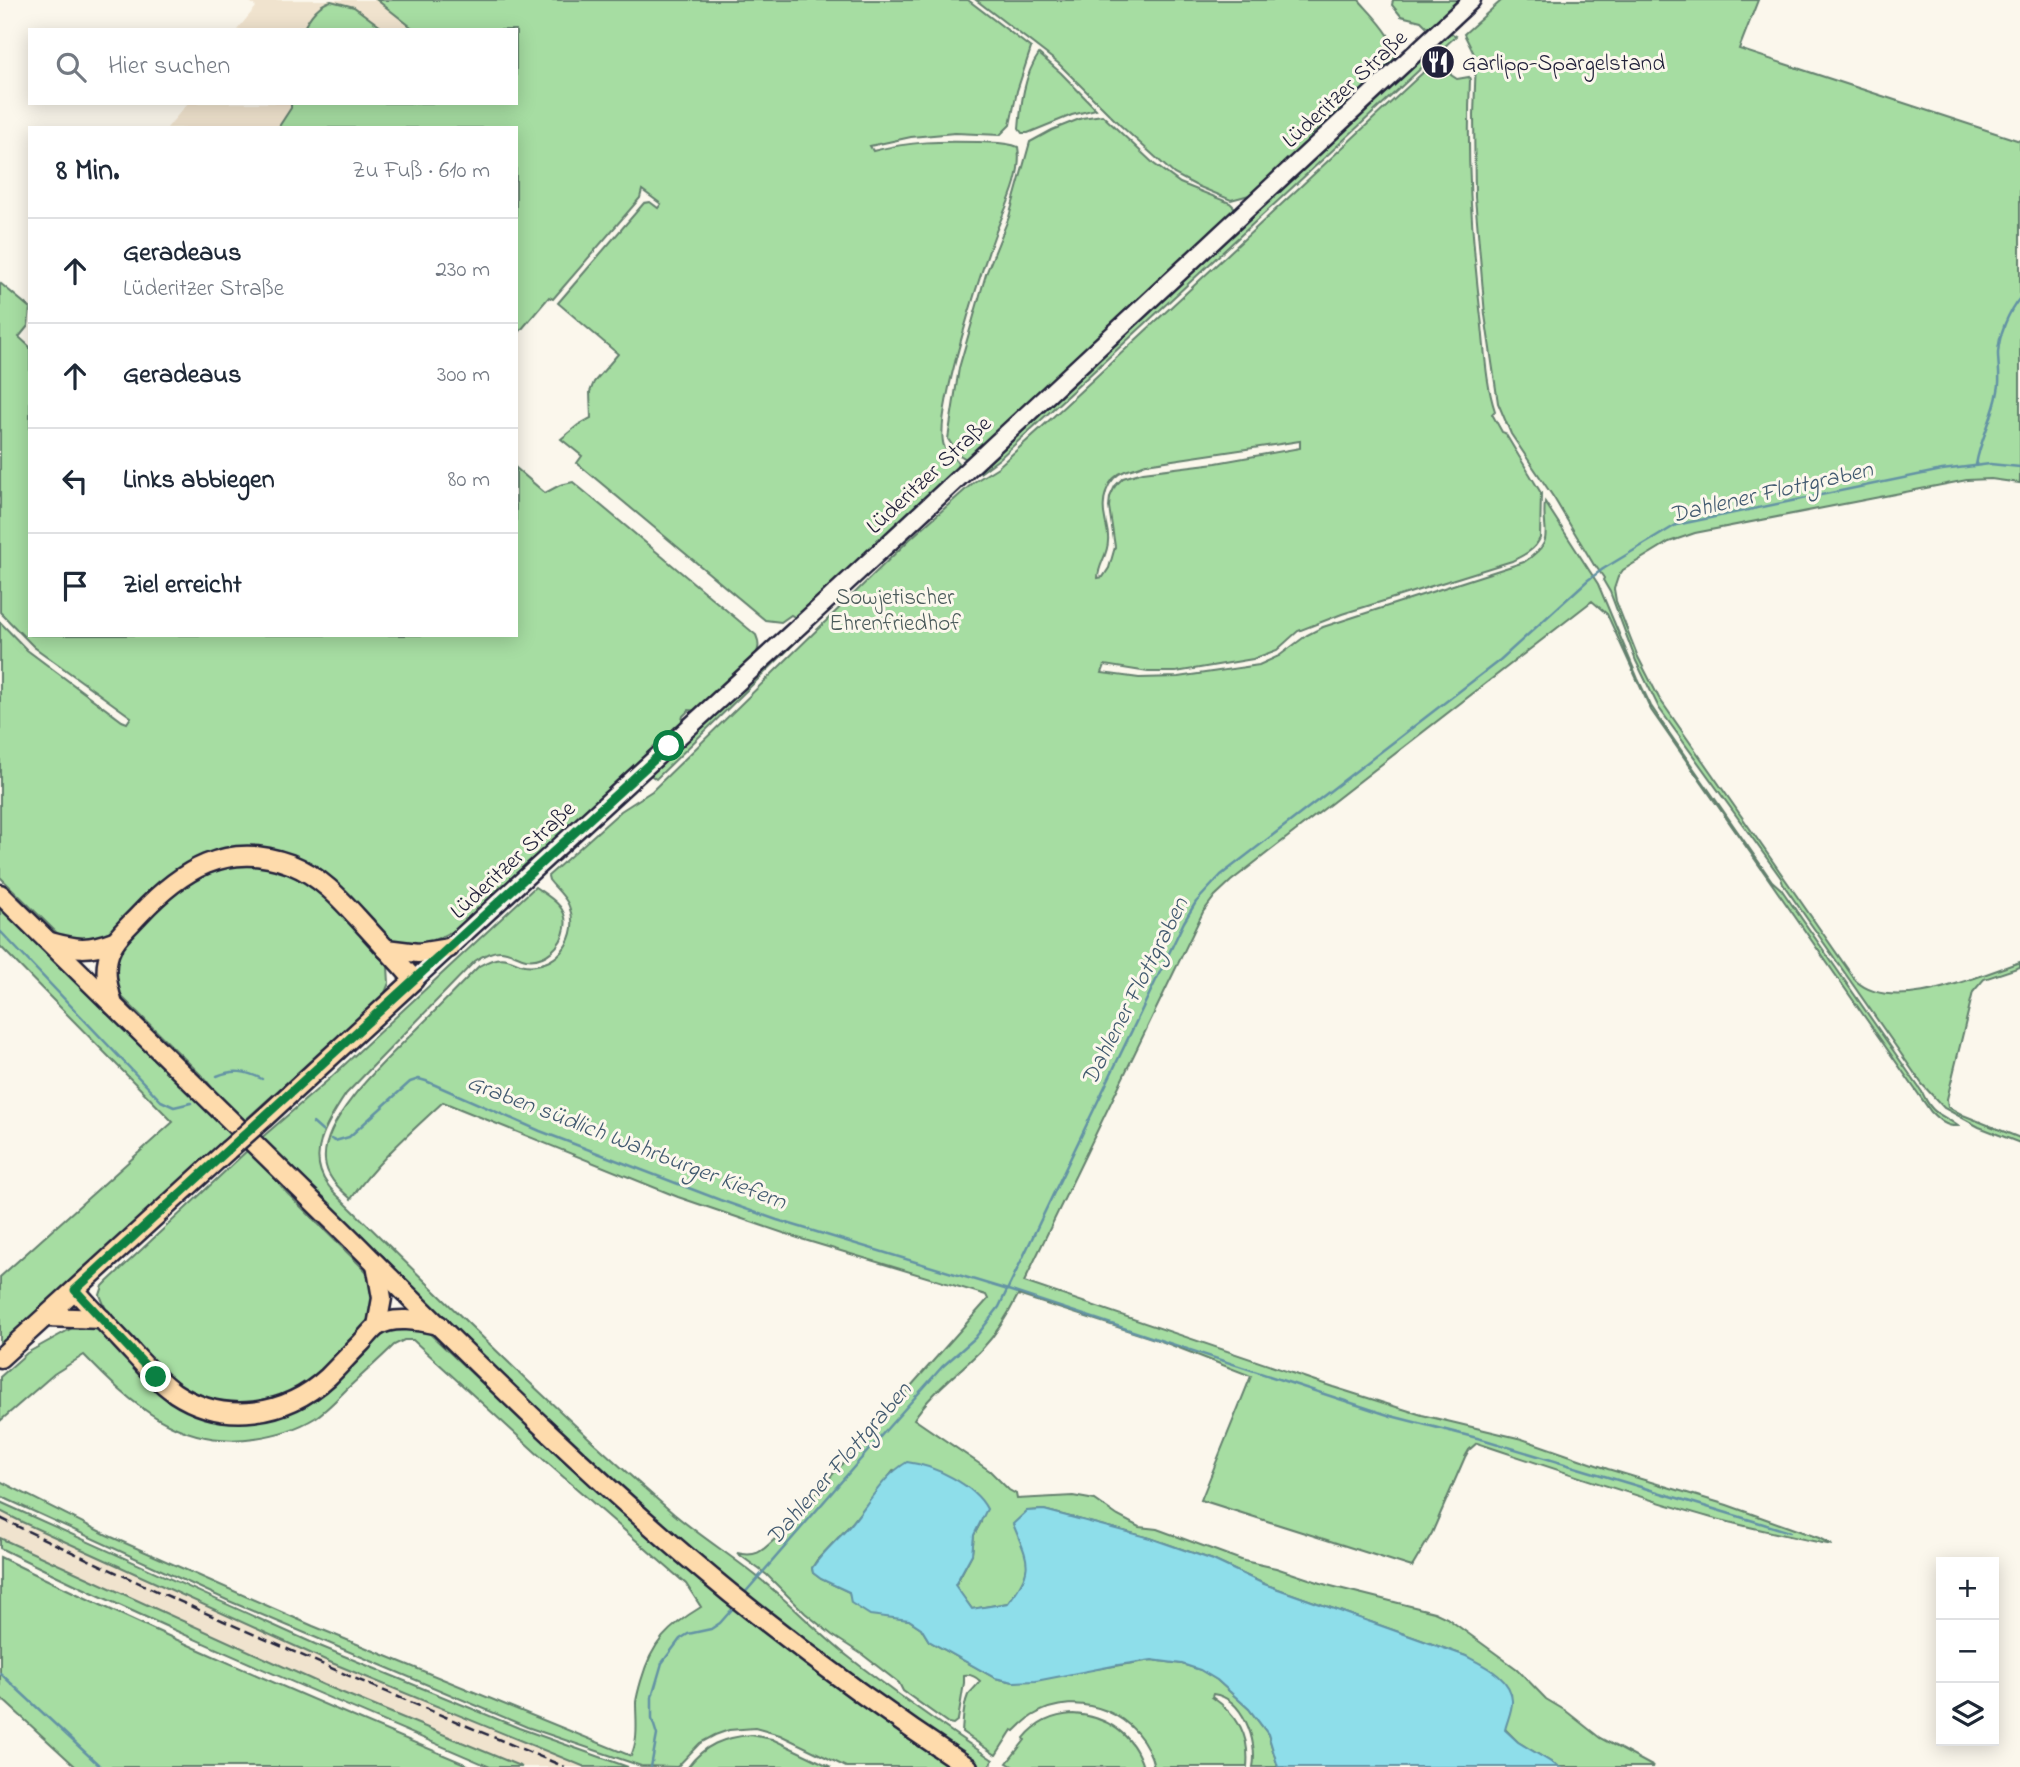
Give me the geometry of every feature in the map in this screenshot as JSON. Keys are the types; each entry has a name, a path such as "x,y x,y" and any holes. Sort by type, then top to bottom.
{"main road":[{"name":"Lüderitzer Straße","path":"414,980 1472,0"},
{"path":"0,1359 414,980 338,897 317,878 286,863 250,857 212,862 184,874 159,895 114,941 106,970 113,1005"},
{"path":"0,894 575,1457 748,1607 872,1701 968,1767"},
{"path":"47,941 85,949 97,948 114,941"},
{"path":"386,949 418,953 449,948"},
{"path":"75,1290 141,1362 173,1391 206,1407 238,1413 270,1409 303,1396 328,1377 377,1326 382,1298 376,1264"},
{"path":"46,1317 102,1319"},
{"path":"377,1326 408,1320 439,1325"}],"shaded area":[{"path":"248,0 385,0 419,28 239,28 256,7"},
{"path":"186,105 328,105 312,126 169,126"},
{"path":"0,1511 332,1663 585,1767 522,1767 324,1685 0,1538"}],"green space":[{"path":"377,0 968,0 1031,48 1017,91 1010,125 1000,135 955,133 911,137 870,146 873,151 926,142 1004,143 1018,147 1018,169 970,309 945,405 942,430 944,446 958,463 956,471 884,538 878,539 873,549 798,619 791,615 781,622 765,620 577,463 582,456 561,439 591,418 590,392 594,382 618,354 558,303 644,203 650,202 658,208 661,204 642,190 640,198 553,299 549,297 518,334 518,126 279,126 291,105 518,105 518,28 412,28"},
{"path":"976,0 1359,0 1385,30 1395,55 1393,63 1253,194 1231,200 1174,174 1058,63"},
{"path":"1393,0 1460,0 1428,28 1421,21 1401,16 1392,5"},
{"path":"1502,0 1758,0 1739,49 2020,141 2020,483 1991,479 1967,480 1695,533 1669,542 1623,570 1614,589 1616,601 1638,657 1659,698 1856,981 1872,991 1913,994 1959,983 2020,962 2020,967 1984,979 1973,992 1947,1099 1948,1107 2020,1138 2020,1143 1979,1127 1944,1108 1922,1084 1781,878 1659,708 1636,661 1604,578 1511,434 1498,403 1485,315 1475,197 1476,58 1464,34"},
{"path":"331,1 354,7 382,28 304,28 322,5"},
{"path":"1449,32 1456,36 999,459 980,473 977,470"},
{"name":"Sowjetischer Ehrenfriedhof","path":"1444,53 1451,75 1457,79 1469,77 1469,173 1473,234 1486,369 1495,411 1492,414 1541,493 1538,542 1529,552 1512,561 1342,614 1298,631 1277,650 1253,659 1176,672 1148,672 1105,665 1102,673 1139,678 1178,677 1259,665 1279,656 1307,635 1323,627 1524,562 1545,541 1545,502 1598,584 1651,706 1930,1105 1937,1113 1958,1126 1946,1124 1931,1112 1651,710 1607,614 1592,601 1215,896 1203,912 1024,1282 1333,1387 1422,1415 1522,1439 1608,1469 1727,1505 1832,1545 1682,1510 1477,1443 1465,1457 1432,1533 1412,1567 1201,1500 1251,1376 1161,1341 1018,1295 988,1343 937,1391 914,1419 990,1471 1016,1494 1017,1499 1073,1496 1095,1500 1139,1527 1157,1529 1244,1561 1434,1612 1447,1618 1517,1669 1546,1699 1600,1738 1654,1767 1559,1767 1518,1742 1505,1729 1466,1656 1264,1584 1213,1560 1150,1538 1044,1510 1027,1511 1014,1524 1024,1548 1027,1565 1023,1581 1008,1603 972,1609 955,1586 972,1554 974,1535 981,1522 894,1470 852,1523 817,1560 812,1568 813,1573 892,1617 909,1620 921,1628 929,1641 995,1678 1014,1682 1152,1660 1201,1670 1217,1680 1249,1709 1268,1734 1278,1767 1253,1767 1253,1745 1246,1722 1233,1703 1213,1694 1212,1697 1229,1711 1240,1727 1246,1745 1247,1767 1154,1767 1147,1748 1137,1733 1123,1720 1088,1705 1069,1704 1032,1716 1015,1731 1012,1730 996,1755 962,1732 966,1699 980,1681 971,1675 964,1675 958,1720 953,1724 948,1723 903,1691 899,1683 863,1655 832,1635 805,1613 767,1575 737,1553 755,1554 778,1536 988,1299 986,1295 798,1238 678,1197 443,1102 382,1160 351,1199 328,1172 325,1160 327,1143 347,1105 378,1068 479,966 498,958 536,965 554,958 567,944 572,916 568,903 548,876 621,811 652,791 910,539 974,482 998,467","holes":["1300,441 1300,448 1216,463 1143,472 1123,478 1110,497 1115,547 1109,568 1103,577 1098,578 1108,541 1104,512 1106,491 1119,474 1146,464"]},
{"path":"1039,54 1096,109 1022,133 1019,129 1024,90"},
{"path":"1102,115 1154,164 1180,183 1230,203 1235,208 968,460 958,454 948,439 959,368 986,274 1009,217 1030,142 1082,118"},
{"path":"0,283 28,306 28,326 19,337 28,345 28,637 518,637 518,470 545,493 573,482 756,635 758,650 754,658 698,711 689,710 683,716 681,724 474,916 455,930 422,946 393,943 345,894 235,850 95,943 64,938 0,877 0,622 27,650 122,721 127,723 131,717 34,647 0,612"},
{"path":"839,600 656,779 649,774"},
{"path":"237,864 265,865 290,872 327,895 383,958 388,966 389,983 384,995 242,1123 206,1080 122,997 116,988 112,968 124,942 180,885 210,870"},
{"path":"535,887 558,904 564,914 565,928 556,947 540,958 526,959 500,951 475,961 346,1094 332,1115 322,1138 319,1150 321,1174 337,1195 506,1360 631,1476 686,1524 759,1578 850,1658 993,1760 988,1767 980,1767 857,1682 728,1583 594,1465 259,1140 327,1081"},
{"path":"0,903 233,1132 0,1346 0,1277 173,1122 0,946"},
{"path":"250,1148 287,1193 367,1272 376,1287 373,1317 324,1371 290,1395 253,1405 215,1403 180,1388 156,1366 112,1318 100,1295 108,1281"},
{"path":"75,1322 96,1326 102,1330 155,1386 252,1420 274,1417 312,1400 386,1331 406,1327 427,1331 573,1469 956,1767 846,1767 780,1735 755,1728 729,1730 715,1735 700,1743 677,1767 641,1766 527,1727 229,1601 0,1496 0,1481 107,1535 313,1626 631,1756 636,1736 636,1702 650,1656 670,1629 701,1607 686,1584 544,1460 413,1340 404,1340 394,1345 315,1418 294,1428 263,1437 228,1440 203,1437 181,1430 139,1406 84,1355 54,1374 0,1421 0,1377 27,1353 72,1328"},
{"path":"0,1502 315,1644 519,1728 628,1767 585,1767 332,1663 22,1522 0,1511"},
{"path":"0,1538 324,1685 522,1767 490,1767 244,1661 0,1548"},
{"path":"0,1557 176,1639 472,1767 76,1767 0,1697"},
{"path":"1073,1714 1097,1718 1117,1729 1133,1745 1143,1767 1014,1767 1007,1763 1034,1728 1052,1718"},
{"path":"751,1735 772,1739 831,1767 688,1767 701,1753 715,1744"}],"water":[{"path":"907,1462 929,1467 963,1484 987,1509 974,1535 972,1554 955,1585 972,1609 1008,1603 1017,1591 1027,1565 1013,1524 1027,1511 1044,1510 1150,1538 1213,1560 1264,1584 1466,1656 1496,1673 1508,1686 1512,1705 1505,1730 1518,1742 1559,1767 1278,1767 1268,1734 1249,1709 1217,1680 1182,1664 1152,1660 1036,1681 1014,1682 995,1678 929,1641 921,1628 909,1620 870,1615 851,1603 849,1592 813,1573 812,1568 816,1562 853,1522 884,1482"}],"waterway":[{"path":"1976,465 1998,391 2000,339 2008,317 2020,298"},
{"name":"Dahlener Flottgraben","path":"743,1595 886,1430 942,1367 975,1338 999,1307 1184,922 1196,902 1221,875 1500,660 1588,580 1676,525 1942,470 1990,464 2020,467"},
{"name":"Graben südlich Wahrburger Kiefern","path":"0,931 161,1101 174,1107 191,1103"},
{"name":"Graben südlich Wahrburger Kiefern","path":"217,1076 240,1072 262,1079"},
{"path":"331,1139 335,1141 349,1137 410,1082 419,1079 540,1131 777,1220 1008,1290 1391,1416 1485,1440 1790,1532"},
{"name":"Graben südlich Wahrburger Kiefern","path":"313,1123 322,1131"},
{"name":"Dahlener Flottgraben","path":"651,1767 657,1735 652,1719 652,1697 662,1663 680,1639 688,1634 711,1629 735,1606"},
{"path":"0,1673 101,1767"}],"railway":[{"path":"0,1518 281,1646 565,1767"}],"place":[{"name":"Garlipp-Spargelstand","path":"1438,62"}],"route":[{"path":"156,1377 75,1290 669,746"}]}
